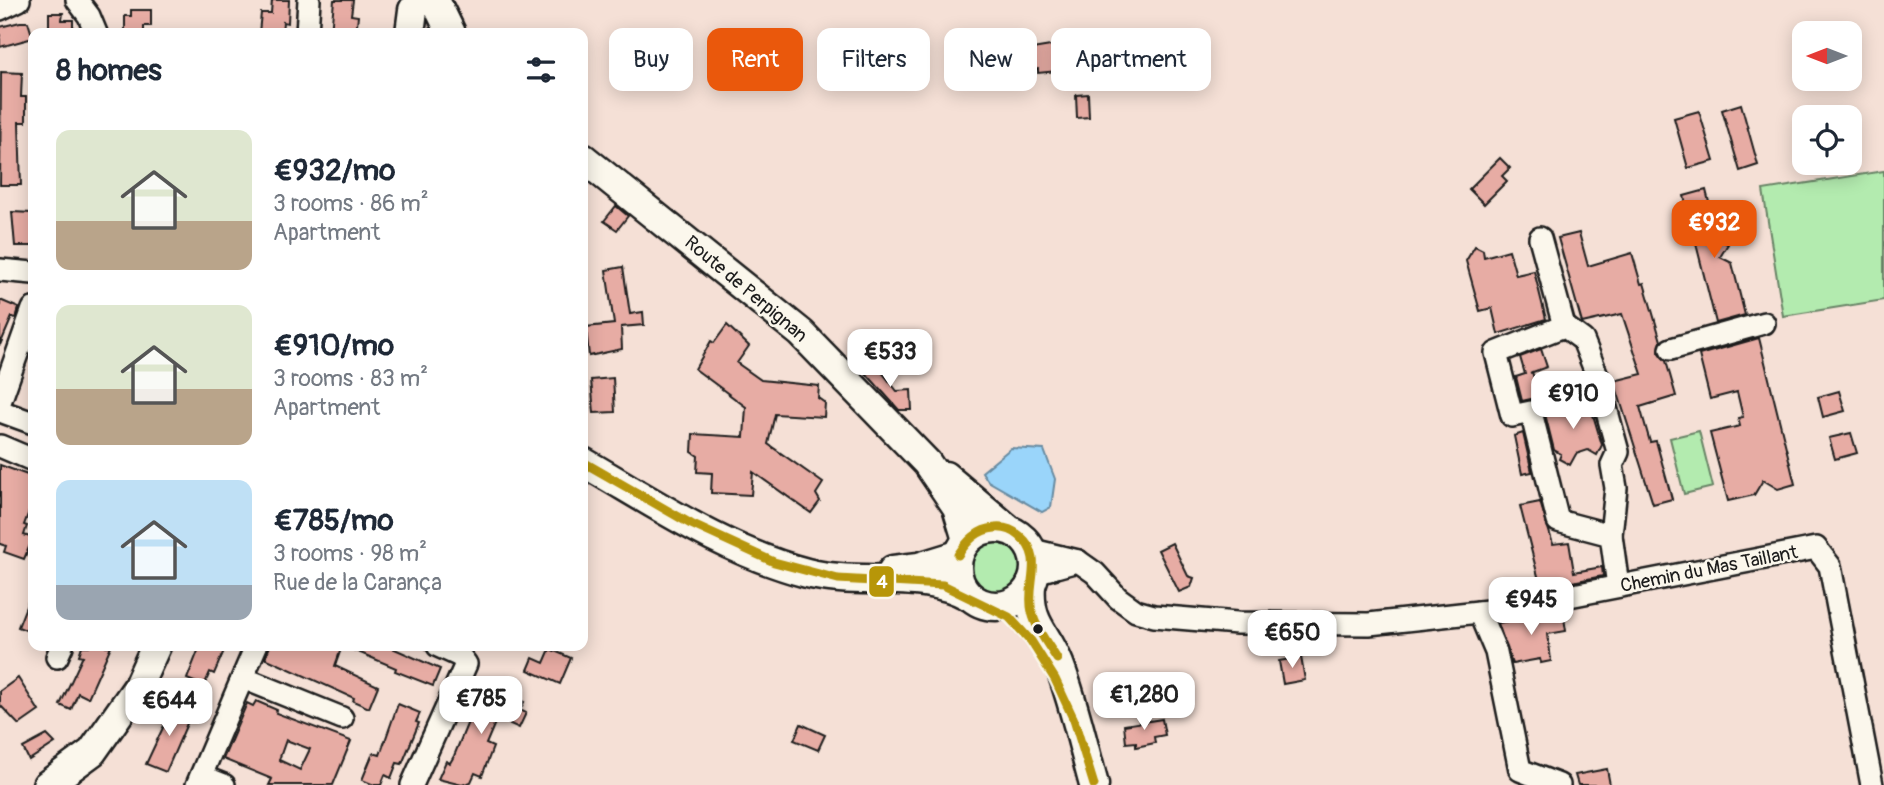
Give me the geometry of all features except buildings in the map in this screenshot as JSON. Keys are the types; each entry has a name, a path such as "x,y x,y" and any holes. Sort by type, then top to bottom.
{"main road":[{"path":"410,28 413,10 419,0"},
{"path":"417,28 442,17"},
{"name":"Route de Perpignan","path":"588,162 801,333 927,463 957,507 962,547"},
{"path":"588,452 699,517 743,539 776,551 862,569 898,570 962,547 985,528 1007,528 1017,533 1033,569 1030,601 1034,621 1059,662 1094,785"},
{"name":"Route de Perpignan","path":"927,463 1007,528"},
{"path":"588,465 686,525 748,554 809,573 852,580 939,584 955,588 981,601 1016,622 1035,648 1079,730"},
{"path":"962,547 957,577 981,601 1015,601 1033,569"},
{"path":"47,785 92,752 137,688 154,651"}],"street":[{"path":"0,9 19,0"},
{"path":"77,0 94,28"},
{"path":"307,28 309,0"},
{"path":"1540,238 1564,327 1583,340 1597,374 1618,452 1612,465 1616,488 1611,535 1618,586"},
{"path":"0,270 28,272"},
{"path":"0,402 28,323"},
{"path":"1671,349 1764,323"},
{"path":"1564,327 1496,353 1512,416 1531,412 1558,521 1611,535"},
{"path":"0,411 28,422"},
{"path":"0,446 28,458"},
{"name":"Chemin du Mas Taillant","path":"1033,569 1078,561 1095,573 1118,598 1136,611 1154,616 1237,623 1369,624 1479,612 1816,548 1830,566 1875,776"},
{"path":"1479,612 1496,652 1520,770 1559,785"},
{"path":"224,785 199,780 254,651"},
{"path":"412,785 466,664 460,656 449,651"},
{"path":"243,678 342,718"}],"green space":[{"path":"1884,171 1884,300 1783,316 1763,190"},
{"path":"1699,431 1713,487 1684,494 1670,438"},
{"path":"997,537 1008,539 1021,550 1026,566 1024,577 1013,590 997,595 986,593 973,582 968,566 970,555 981,542"}],"water":[{"path":"1011,448 1044,450 1055,479 1051,507 1042,512 988,481 982,472"}],"waterway":[{"path":"399,12 401,0"}],"transit line":[{"name":"4","path":"588,465 691,524 774,562 838,579 943,585 1009,617 1031,641 1055,679 1074,720 1094,785"},
{"name":"4","path":"958,555 974,537 989,529 1012,531 1028,544 1033,563 1032,612 1057,659"}]}
